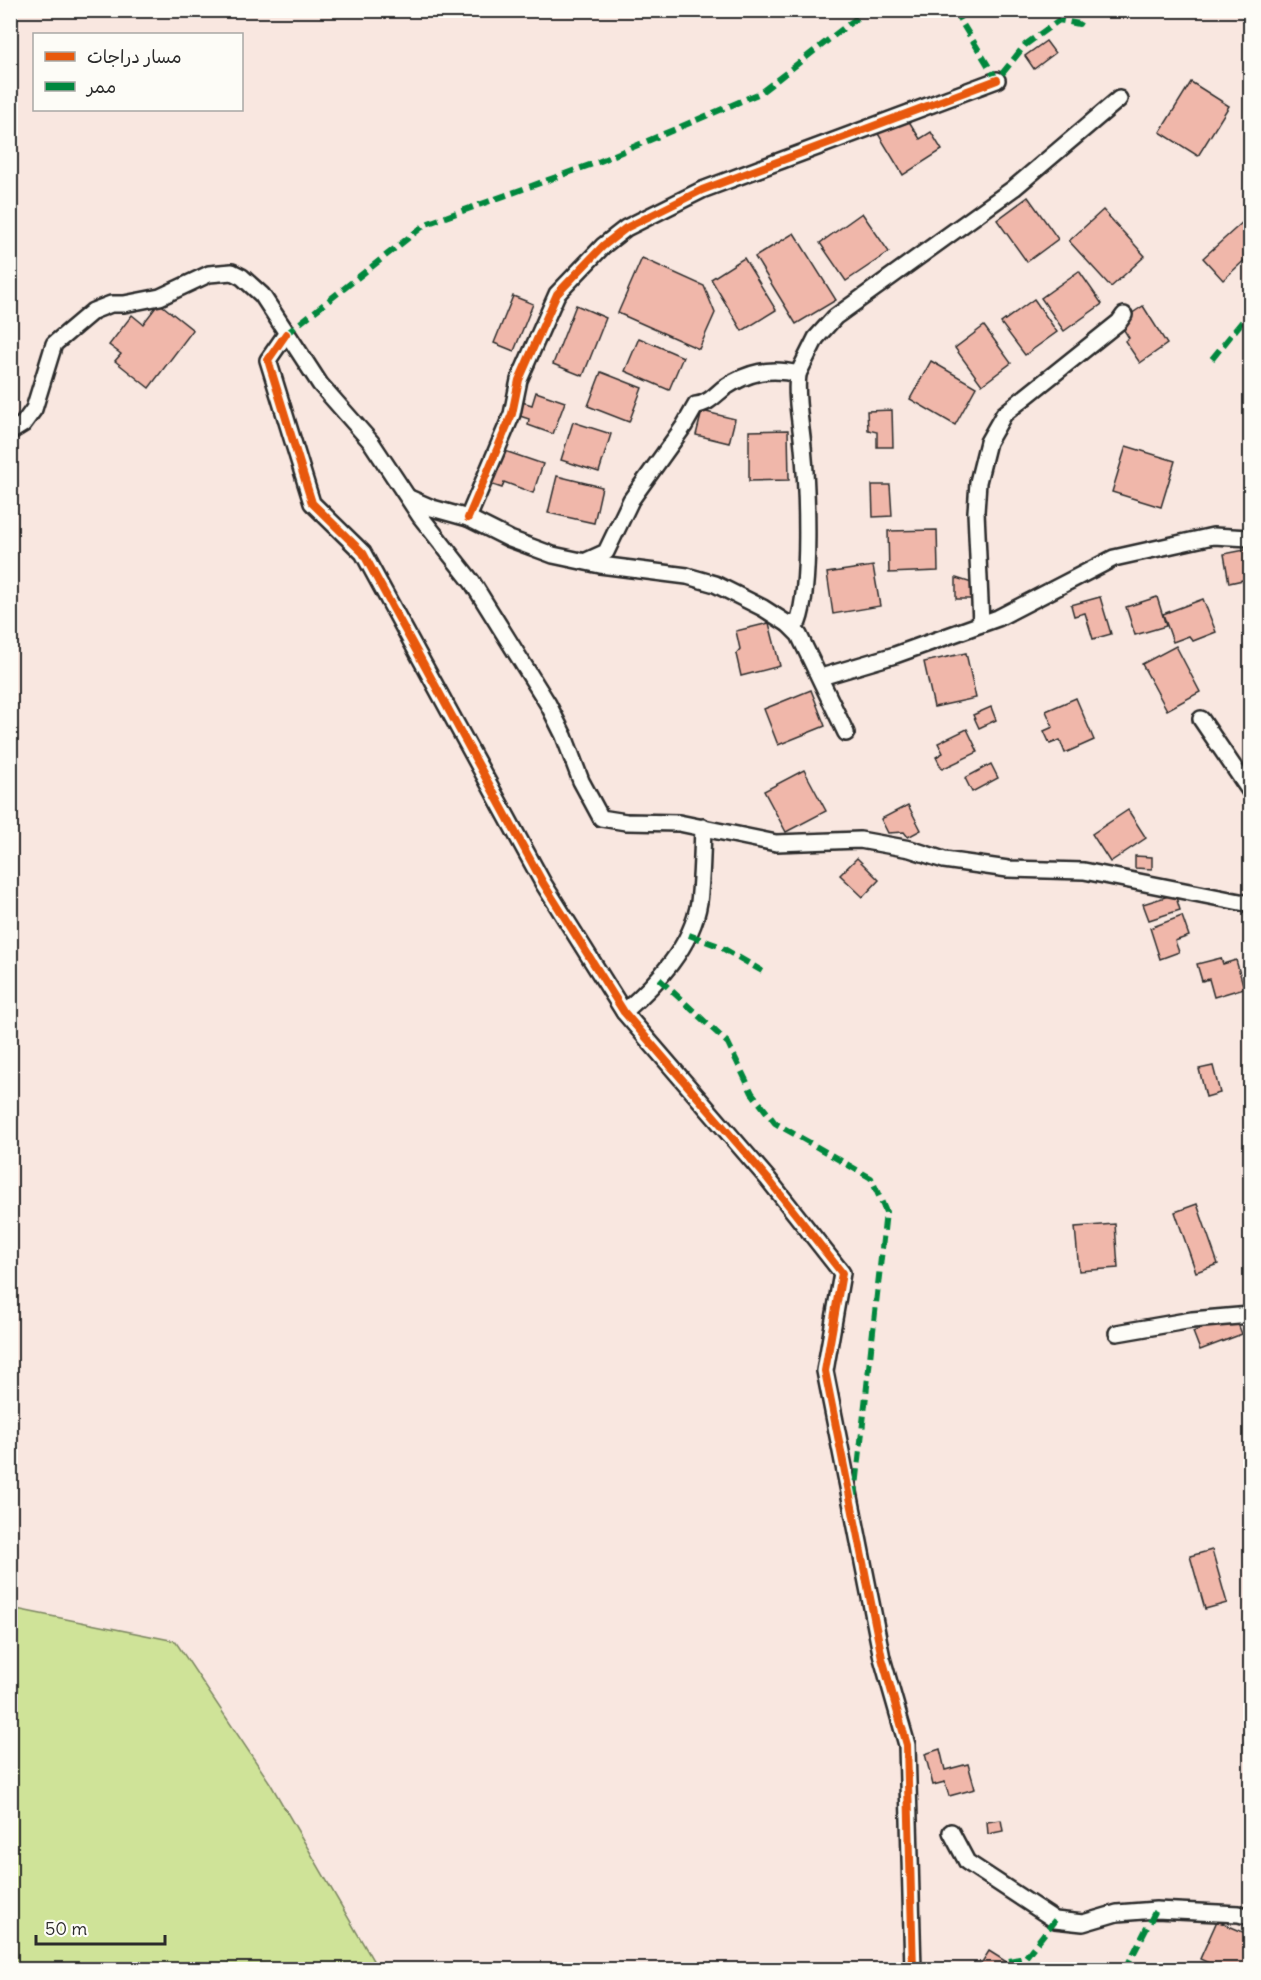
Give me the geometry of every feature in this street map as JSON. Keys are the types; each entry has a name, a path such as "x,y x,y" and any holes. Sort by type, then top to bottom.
{"street":[{"path":"468,518 513,414 519,380 556,294 603,246 636,223 702,190 997,80"},
{"path":"788,624 798,622 802,611 805,578 805,477 798,374 816,338 835,317 933,249 1014,188 1119,99"},
{"path":"10,432 22,424 34,409 54,344 77,322 102,306 148,300 209,274 232,272 262,295 320,384 371,442 471,582 536,684 564,736 581,782 601,818 626,822 679,823 776,843 860,840 910,849 944,860 1008,869 1084,871 1251,904"},
{"path":"981,624 976,512 978,482 988,442 1004,414 1119,322 1124,315"},
{"path":"286,334 268,360 312,503 363,553 543,883 624,1012 768,1179 842,1273 825,1371 882,1658 907,1745 913,1970"},
{"path":"586,561 606,552 631,500 684,426 696,405 704,404 737,381 758,372 780,369 798,374"},
{"path":"409,498 432,508 468,518 534,549 586,561 699,579 736,593 788,624 799,635 846,733"},
{"path":"821,677 981,624 1021,608 1114,558 1213,536 1251,538"},
{"path":"1201,719 1251,791"},
{"path":"624,1012 659,979 689,935 699,904 703,827"},
{"path":"1117,1333 1192,1320 1251,1315"},
{"path":"951,1832 967,1863 1055,1920 1083,1923 1117,1913 1156,1910 1239,1914 1251,1917"}],"green space":[{"path":"11,1608 175,1641 270,1783 378,1969 11,1969"}],"building":[{"path":"1046,41 1055,53 1034,69 1025,56"},
{"path":"1191,82 1229,106 1198,156 1160,132"},
{"path":"905,115 920,139 931,132 942,150 903,175 877,132"},
{"path":"1028,197 1058,239 1027,262 997,220"},
{"path":"1103,210 1145,256 1111,287 1069,241"},
{"path":"862,213 889,252 846,281 820,243"},
{"path":"1245,220 1250,226 1250,255 1223,280 1203,258"},
{"path":"794,233 836,300 796,324 755,257"},
{"path":"642,258 704,286 715,313 699,349 618,313"},
{"path":"744,258 776,310 742,331 711,279"},
{"path":"1079,271 1102,304 1064,331 1041,298"},
{"path":"513,296 533,304 514,351 494,343"},
{"path":"1034,299 1057,332 1025,355 1001,323"},
{"path":"159,303 193,330 149,388 115,361 121,354 109,345 132,315 143,324"},
{"path":"576,305 606,318 583,376 553,364"},
{"path":"1143,306 1167,344 1140,363 1125,341 1129,338 1119,322"},
{"path":"984,326 1011,363 982,385 955,348"},
{"path":"639,338 683,357 669,390 625,371"},
{"path":"931,361 976,387 955,425 910,399"},
{"path":"601,372 642,388 629,422 588,406"},
{"path":"536,392 565,402 553,434 528,425 529,419 517,415 522,402 532,405"},
{"path":"892,410 893,447 877,447 877,432 868,430 867,411"},
{"path":"702,411 735,419 729,443 696,435"},
{"path":"573,422 611,434 599,472 561,460"},
{"path":"788,430 789,480 749,481 749,431"},
{"path":"1126,446 1175,461 1161,507 1112,492"},
{"path":"502,450 543,464 533,493 504,482 502,488 490,484"},
{"path":"557,476 602,487 594,523 548,513"},
{"path":"872,485 890,485 892,516 873,517"},
{"path":"937,530 938,571 889,573 888,531"},
{"path":"1250,549 1250,593 1246,594 1243,580 1229,583 1224,554"},
{"path":"873,566 880,606 833,614 827,573"},
{"path":"956,578 972,583 972,599 956,599"},
{"path":"1100,597 1111,634 1093,639 1085,613 1074,616 1071,605"},
{"path":"1157,597 1166,626 1135,635 1126,607"},
{"path":"1203,599 1216,632 1193,641 1189,636 1173,642 1163,614"},
{"path":"769,623 780,666 741,676 736,654 740,649 736,631"},
{"path":"1176,646 1200,692 1167,710 1142,664"},
{"path":"966,653 976,698 934,707 924,662"},
{"path":"811,690 825,726 778,745 764,709"},
{"path":"1076,698 1094,740 1065,753 1060,740 1050,744 1044,731 1053,727 1046,711"},
{"path":"991,707 996,720 979,728 973,715"},
{"path":"967,729 978,752 942,769 936,757 943,753 938,743"},
{"path":"991,764 998,778 972,792 965,778"},
{"path":"804,770 826,811 786,832 764,791"},
{"path":"908,805 921,830 908,837 904,832 888,833 881,819"},
{"path":"1128,810 1146,838 1110,862 1092,834"},
{"path":"1135,856 1152,857 1152,869 1135,868"},
{"path":"857,858 879,880 863,897 840,875"},
{"path":"1175,894 1180,910 1149,920 1143,904"},
{"path":"1182,916 1189,936 1175,941 1179,952 1160,959 1150,928"},
{"path":"1221,958 1223,964 1236,960 1244,988 1214,997 1209,979 1202,981 1197,964"},
{"path":"1213,1066 1220,1093 1206,1097 1199,1069"},
{"path":"1197,1204 1218,1264 1196,1272 1175,1212"},
{"path":"1115,1224 1118,1268 1079,1271 1075,1227"},
{"path":"1235,1316 1242,1334 1200,1350 1193,1332"},
{"path":"1212,1550 1227,1603 1205,1609 1190,1556"},
{"path":"940,1749 945,1770 968,1764 975,1789 949,1796 945,1782 933,1785 925,1754"},
{"path":"1001,1820 1003,1831 988,1834 987,1822"},
{"path":"1217,1921 1250,1935 1250,1970 1224,1970 1200,1959"},
{"path":"989,1951 1013,1966 1011,1970 977,1970"}],"marked path":[{"path":"286,334 426,224 598,162 760,93 867,10"},
{"path":"954,10 997,80 1025,45 1059,20 1079,24 1086,10"},
{"path":"1212,359 1250,312"},
{"path":"689,935 719,946 762,971"},
{"path":"659,979 728,1043 752,1093 775,1123 871,1178 886,1212 855,1496"},
{"path":"1125,1970 1156,1910"},
{"path":"1009,1961 1025,1958 1055,1920"}],"cycle path":[{"path":"468,518 512,414 519,380 557,294 603,246 626,228 702,190 997,80"},
{"path":"286,334 268,360 312,503 363,553 543,883 624,1012 768,1179 842,1273 825,1371 882,1658 907,1745 913,1970"}]}
